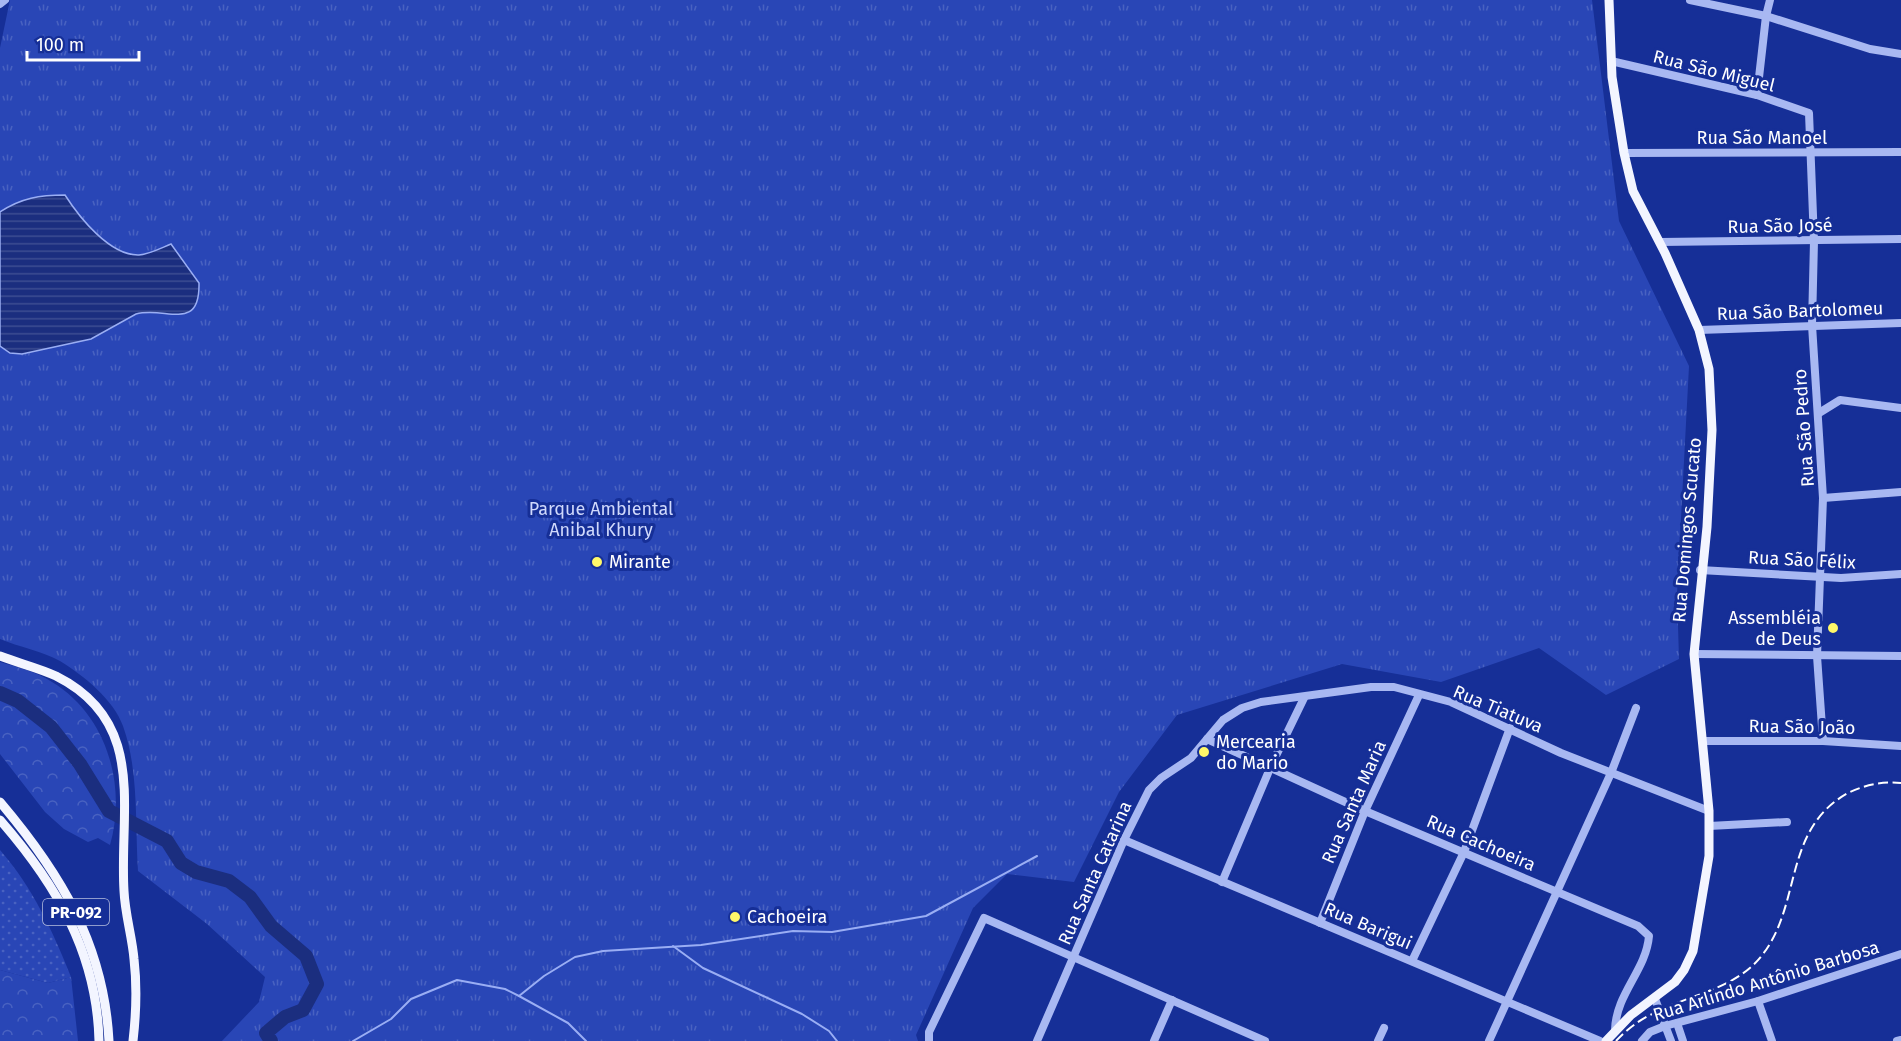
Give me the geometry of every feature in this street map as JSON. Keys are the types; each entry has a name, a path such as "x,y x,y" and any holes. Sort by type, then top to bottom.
{"main road":[{"name":"Rua Domingos Scucato","path":"1606,1041 1631,1015 1655,999 1684,970 1693,951 1709,856 1709,811 1694,654 1707,527 1712,430 1709,369 1699,330 1660,242 1633,191 1624,153 1611,61 1609,0"},
{"path":"0,656 56,676 82,693 103,714 115,735 123,757 124,894 134,961 133,1041"},
{"name":"PR-092","path":"0,802 48,862 79,917 99,974 109,1041"},
{"name":"PR-092","path":"0,820 45,874 74,929 92,985 99,1041"}],"street":[{"path":"0,4 5,0"},
{"path":"1689,0 1766,16 1870,49 1901,54"},
{"path":"1757,95 1770,0"},
{"name":"Rua São Miguel","path":"1611,61 1757,95 1809,113"},
{"name":"Rua São Pedro","path":"1809,113 1814,241 1812,325 1823,498 1822,575 1817,656 1823,741"},
{"name":"Rua São Manoel","path":"1624,153 1901,152"},
{"name":"Rua São José","path":"1660,242 1901,239"},
{"name":"Rua São Bartolomeu","path":"1699,330 1901,323"},
{"path":"1819,412 1840,400 1901,408"},
{"path":"1823,498 1901,492"},
{"name":"Rua São Félix","path":"1701,570 1822,575 1841,578 1901,574"},
{"path":"1694,654 1901,656"},
{"name":"Rua Tiatuva","path":"1207,739 1222,720 1242,708 1261,702 1304,698 1371,687 1394,687 1451,702 1611,772 1709,811"},
{"name":"Rua Santa Maria","path":"1320,923 1365,811 1419,695"},
{"path":"1222,882 1271,766 1304,698"},
{"path":"1489,1041 1611,772 1636,708"},
{"path":"1412,961 1464,852 1510,728"},
{"name":"Rua Cachoeira","path":"1207,739 1271,766 1365,811 1638,926 1649,936 1648,950 1616,1012 1616,1030"},
{"name":"Rua Santa Catarina","path":"1037,1041 1124,840 1149,790 1161,778 1191,758 1207,739"},
{"name":"Rua São João","path":"1703,741 1823,741 1901,746"},
{"path":"1709,826 1787,822"},
{"name":"Rua Barigui","path":"1124,840 1600,1041"},
{"path":"929,1041 929,1032 984,918 1263,1041"},
{"name":"Rua Arlindo Antônio Barbosa","path":"1642,1041 1650,1032 1665,1026 1758,1001 1901,954"},
{"path":"1655,999 1671,1041"},
{"path":"1154,1041 1172,1000"},
{"path":"1758,1001 1772,1041"},
{"path":"1677,1023 1683,1041"},
{"path":"1378,1041 1384,1028"}],"green space":[{"name":"Parque Ambiental Anibal Khury","path":"10,0 1592,0 1619,221 1689,366 1677,594 1679,659 1606,695 1539,648 1441,682 1342,664 1177,715 1119,792 1074,882 1007,874 973,908 916,1035 918,1041 222,1041 259,1002 265,977 207,924 138,871 132,761 123,726 113,707 88,681 60,661 0,639 0,48"},
{"path":"0,662 46,678 71,696 87,713 108,754 114,776 115,822 110,845 98,838 88,842 64,829 45,812 0,754"},
{"path":"0,850 12,864 41,910 71,977 48,983 0,970"},
{"path":"0,970 48,983 71,977 78,1041 0,1041"}],"shaded area":[{"path":"65,195 96,234 117,249 128,254 139,255 171,244 199,283 198,298 194,308 187,313 179,314 147,312 136,314 91,339 22,354 10,353 0,346 0,212 31,198"}],"waterway":[{"path":"0,693 18,701 51,727 80,764 109,811 167,841 181,863 196,872 229,881 250,897 271,926 306,956 317,984 303,1010 285,1017 266,1033 271,1041"},
{"path":"519,996 544,976 575,957 603,951 701,945 793,931 832,932 926,916 1037,856"},
{"path":"673,946 703,968 802,1014 829,1031 837,1041"},
{"path":"353,1041 391,1019 411,999 457,980 505,989 568,1023 586,1041"}],"railway":[{"path":"1616,1041 1628,1029 1647,1017 1666,1007 1726,984 1752,966 1763,954 1775,934 1784,912 1803,846 1813,826 1827,808 1848,793 1860,788 1881,783 1901,783"}],"place":[{"name":"Mirante","path":"597,562"},
{"name":"Assembléia de Deus","path":"1833,628"},
{"name":"Mercearia do Mario","path":"1204,752"},
{"name":"Cachoeira","path":"735,917"}]}
